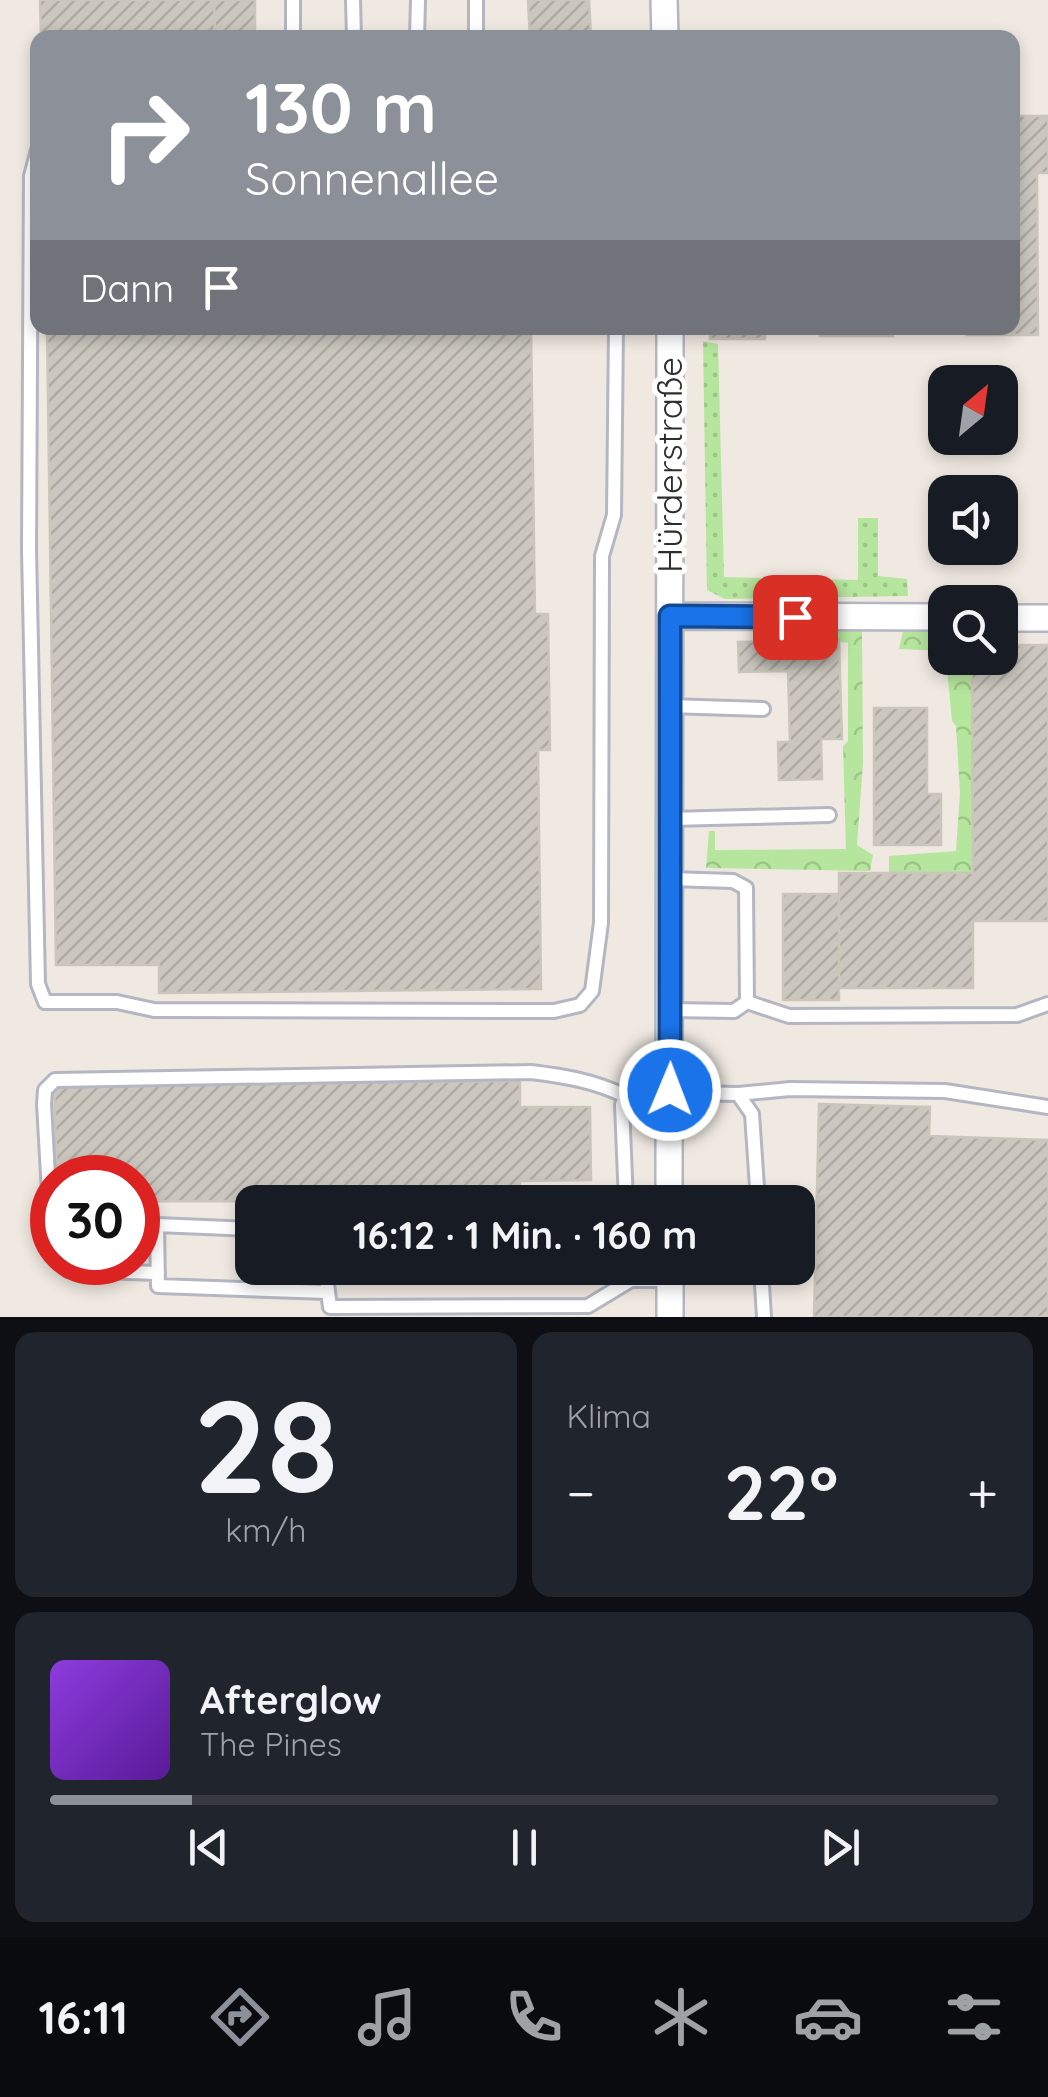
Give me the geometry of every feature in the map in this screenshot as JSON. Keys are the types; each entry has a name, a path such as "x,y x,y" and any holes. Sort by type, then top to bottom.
{"street":[{"path":"664,0 665,30"},
{"name":"Hürderstraße","path":"669,1185 670,335"},
{"path":"670,616 928,617"},
{"path":"1018,618 1048,618"},
{"path":"670,1285 670,1317"}],"lane":[{"path":"293,0 293,30"},
{"path":"353,0 354,30"},
{"path":"417,30 418,0"},
{"path":"476,0 476,30"},
{"path":"30,301 28,550 38,984 45,1002 117,1002 154,1010 554,1011 580,1004 592,991 601,922 602,556 614,515 616,335"},
{"path":"668,706 764,709"},
{"path":"670,819 829,814"},
{"path":"670,879 733,881 746,888 747,1002"},
{"path":"747,1002 789,1016 1017,1014 1048,1004"},
{"path":"670,1010 734,1011 747,1002"},
{"path":"47,1155 45,1090 56,1080 530,1072 570,1077 625,1096"},
{"path":"625,1185 622,1105 625,1096 632,1092 945,1091 1048,1107"},
{"path":"738,1094 752,1114 757,1185"},
{"path":"160,1226 235,1228"},
{"path":"158,1285 328,1292"},
{"path":"327,1285 330,1307 588,1306 615,1285"},
{"path":"762,1285 764,1317"}],"green space":[{"path":"703,341 718,344 724,577 858,580 858,518 878,518 878,576 907,579 908,596 725,599 707,590"},
{"path":"862,630 863,763 857,845 873,855 870,871 706,868 709,831 715,831 715,850 846,849 843,746 848,741 848,643 832,641 832,631"},
{"path":"903,631 928,632 928,650 899,649"},
{"path":"948,675 971,675 976,873 889,873 889,856 956,851 960,793 956,726 952,721"}],"building":[{"path":"40,0 214,0 215,30 41,30"},
{"path":"214,0 255,0 255,30 215,30"},
{"path":"528,0 589,0 591,30 530,30"},
{"path":"1020,116 1048,116 1048,173 1037,173 1038,335 1020,335"},
{"path":"47,335 531,335 535,614 548,614 550,750 538,750 541,989 159,993 159,965 56,965"},
{"path":"710,335 765,335 765,339 710,339"},
{"path":"820,335 893,335 893,336"},
{"path":"839,640 842,739 821,739 822,779 779,780 778,742 790,742 788,671 739,672 738,642"},
{"path":"1018,645 1048,645 1048,921 973,921 973,988 839,988 839,873 973,873 972,675 1018,675"},
{"path":"874,708 927,708 927,794 941,794 941,845 874,845"},
{"path":"783,894 839,894 839,1000 783,1000"},
{"path":"520,1081 520,1107 590,1107 591,1180 520,1181 520,1185 235,1185 235,1201 160,1201 160,1155 56,1155 54,1086"},
{"path":"819,1104 930,1107 929,1136 1048,1140 1048,1317 814,1317"}],"route":[{"path":"670,1090 670,616 795,617"}]}
